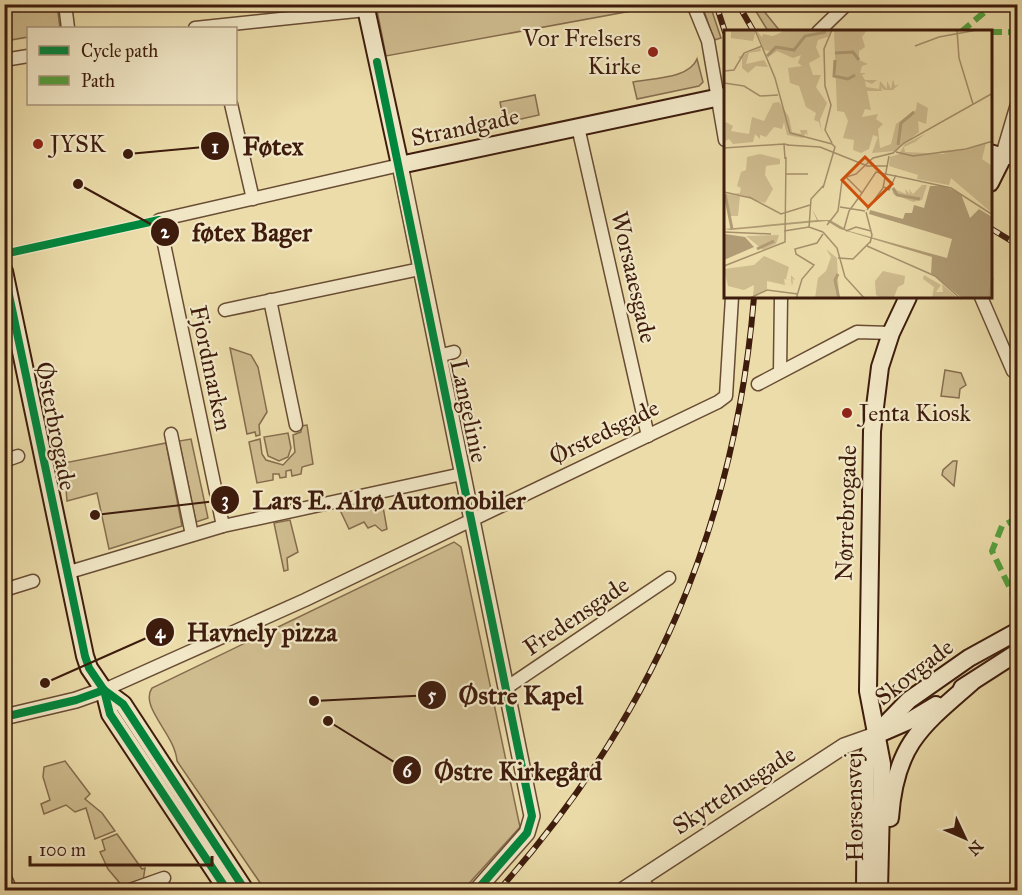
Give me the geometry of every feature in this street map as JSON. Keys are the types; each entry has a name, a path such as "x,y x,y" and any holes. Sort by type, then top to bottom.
{"main road":[{"name":"Langelinie","path":"366,7 400,165"},
{"name":"Strandgade","path":"400,165 721,97"},
{"path":"992,179 1004,156"},
{"name":"Østerbrogade","path":"4,271 66,573 89,669 104,690 123,704 245,891"},
{"name":"Nørrebrogade","path":"875,735 868,691 874,399 879,367 891,333 908,298"},
{"name":"Skovgade","path":"875,735 909,700 969,658 1017,631"},
{"name":"Skovgade","path":"875,735 911,720 1017,652"},
{"name":"Skovgade","path":"886,891 890,810 895,781 904,753 912,738 971,682"},
{"name":"Østerbrogade","path":"104,690 110,714 227,891"},
{"name":"Horsensvej","path":"865,891 866,762 875,735"},
{"name":"Horsensvej","path":"875,735 882,764 879,891"}],"street":[{"path":"65,4 68,27"},
{"path":"693,4 708,41 721,97 724,129"},
{"path":"820,30 847,4"},
{"path":"214,27 366,7"},
{"path":"4,60 27,56"},
{"path":"231,105 253,199"},
{"path":"1004,156 1017,106"},
{"name":"Worsaaesgade","path":"578,127 648,436"},
{"name":"Strandgade","path":"159,220 400,165"},
{"name":"Langelinie","path":"400,165 532,820 527,833 477,891"},
{"name":"Fjordmarken","path":"159,220 223,526"},
{"path":"225,310 420,269"},
{"name":"Ørstedsgade","path":"4,717 76,700 104,690 472,522 726,396 732,298"},
{"path":"780,372 781,298"},
{"path":"981,298 1013,371"},
{"path":"270,300 296,425"},
{"path":"758,384 857,332 891,333"},
{"name":"Langelinie","path":"438,356 454,352"},
{"path":"171,434 192,535"},
{"path":"4,461 18,456"},
{"path":"66,573 223,526 462,474"},
{"name":"Fredensgade","path":"506,688 669,579"},
{"path":"4,590 33,581"},
{"name":"Skyttehusgade","path":"623,891 646,885 844,746 875,735"},
{"path":"130,891 164,878"},
{"path":"4,879 9,891"}],"shaded area":[{"path":"376,4 664,5 386,56"},
{"path":"4,5 57,5 60,27 27,27 27,37 5,41"},
{"path":"702,5 710,5 721,38 714,40"},
{"path":"752,5 759,5 779,30 767,30"},
{"path":"697,59 703,82 699,86 637,99 633,82 678,74 693,66"},
{"path":"535,95 539,115 504,123 500,102"},
{"path":"230,348 251,355 258,367 267,412 259,425 260,435 256,436 255,432 247,434"},
{"path":"945,370 961,373 966,385 960,389 959,398 941,396"},
{"path":"307,425 313,464 302,467 301,474 292,476 291,470 286,471 286,477 280,478 279,474 273,474 273,480 257,483 249,442 260,439 262,454 266,460 283,465 295,452 293,435 301,432 301,426"},
{"path":"288,433 291,448 288,457 279,461 268,456 264,437"},
{"path":"191,439 208,518 196,522 179,441"},
{"path":"166,443 182,526 109,549 97,493 67,501 64,463"},
{"path":"953,461 957,461 954,486 942,475 943,470"},
{"path":"382,501 387,529 382,531 375,525 368,528 364,522 349,529 340,510"},
{"path":"290,520 298,552 287,558 288,570 284,571 274,523"},
{"path":"454,542 461,547 520,827 463,890 265,890 177,761 175,751 150,704 149,695 152,688"},
{"path":"65,761 90,794 85,799 102,813 115,831 95,839 86,808 75,812 66,805 44,814 41,804 50,800 43,777 44,767"},
{"path":"117,834 142,869 145,868 143,881 124,888 108,869 100,852 105,850 102,840"}],"railway":[{"path":"716,4 724,30"},
{"path":"738,4 753,30"},
{"path":"992,229 1018,245"},
{"path":"499,890 553,825 601,757 642,687 677,615 705,540 728,462 744,381 754,298"}],"marked path":[{"path":"963,30 994,4"},
{"path":"992,32 1018,32"},
{"path":"1013,371 1018,382"},
{"path":"1018,518 1002,526 992,551 1018,605"}],"cycle path":[{"path":"377,62 532,816 527,833 477,890"},
{"path":"4,254 159,220"},
{"path":"4,271 89,668 104,690 123,704 245,890"},
{"path":"104,690 110,714 227,890"},
{"path":"4,717 76,700 104,690"}],"place":[{"name":"Vor Frelsers Kirke","path":"653,52"},
{"name":"JYSK","path":"38,144"},
{"name":"Føtex","path":"128,154"},
{"name":"føtex Bager","path":"78,184"},
{"name":"Jenta Kiosk","path":"847,413"},
{"name":"Lars E. Alrø Automobiler","path":"95,515"},
{"name":"Havnely pizza","path":"45,683"},
{"name":"Østre Kapel","path":"314,701"},
{"name":"Østre Kirkegård","path":"328,721"}]}
